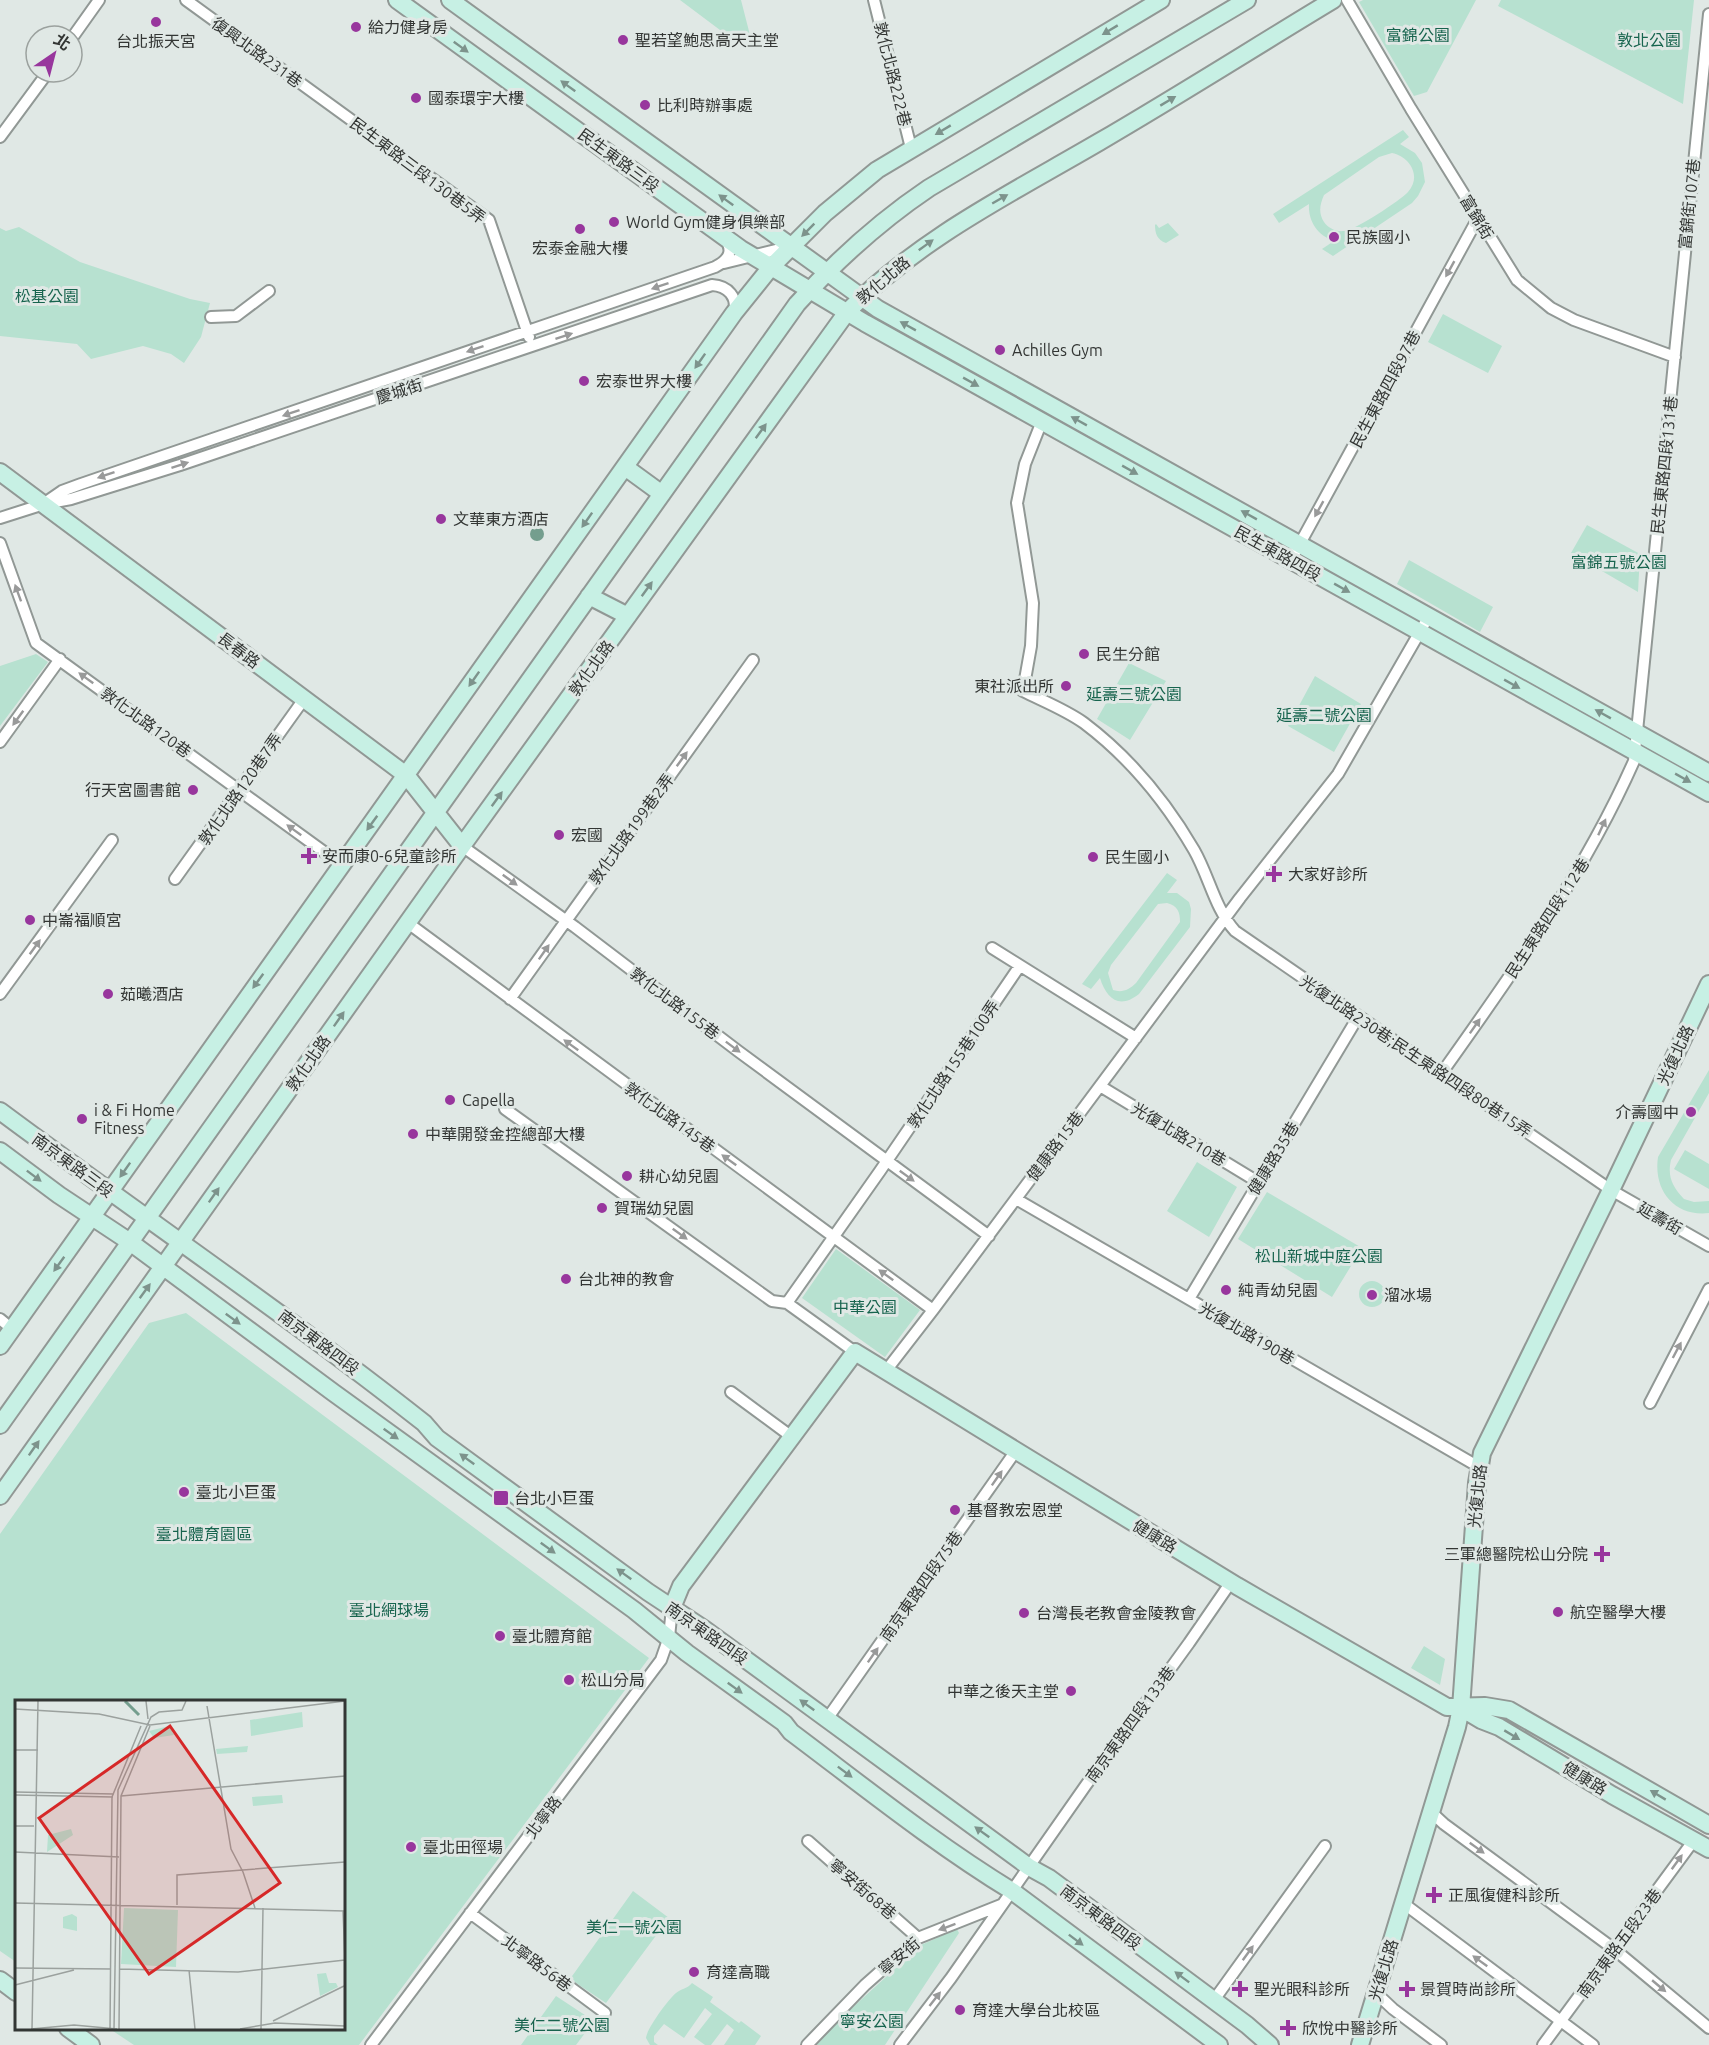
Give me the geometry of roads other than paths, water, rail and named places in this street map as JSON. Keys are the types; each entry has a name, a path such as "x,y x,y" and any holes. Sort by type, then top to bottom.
{"main road":[{"name":"民生東路三段","path":"397,0 719,234 847,312"},
{"name":"民生東路三段","path":"450,0 861,297"},
{"path":"0,1346 6,1324 93,1216 734,314 771,267 852,189 911,148 1161,0"},
{"path":"0,1425 792,311 810,290 895,211 928,188 1247,0"},
{"name":"敦化北路","path":"0,1496 462,846 847,312 861,297 908,258 949,229 1101,141 1334,0"},
{"name":"民生東路四段","path":"861,297 904,324 1709,773"},
{"name":"民生東路四段","path":"847,312 1709,793"},
{"path":"625,467 662,494"},
{"name":"長春路","path":"0,472 406,775 462,846"},
{"path":"589,596 628,616"},
{"name":"光復北路","path":"1360,2045 1461,1708 1479,1467 1482,1453 1611,1190 1703,1013 1709,984"},
{"name":"南京東路三段","path":"0,1111 146,1219"},
{"name":"南京東路三段","path":"0,1150 69,1202 130,1242"},
{"name":"南京東路四段","path":"146,1219 205,1258 352,1367 424,1423 437,1438 1029,1867 1048,1878 1214,2000 1270,2045"},
{"name":"南京東路四段","path":"130,1242 669,1637 919,1828 976,1869 1012,1891 1219,2045"},
{"path":"672,1608 681,1586 855,1352"},
{"name":"健康路","path":"855,1352 1015,1452 1231,1582 1446,1707 1485,1706 1509,1710 1709,1825"},
{"name":"健康路","path":"1461,1708 1499,1727 1612,1795 1709,1849"},
{"path":"0,1980 15,1991"},
{"path":"71,2030 91,2045"}],"street":[{"path":"82,24 99,0"},
{"name":"復興北路231巷","path":"186,0 328,103"},
{"name":"敦化北路222巷","path":"874,0 911,148"},
{"name":"富錦街","path":"1347,0 1517,280 1551,308 1574,320 1675,357"},
{"name":"富錦街107巷","path":"1675,357 1685,237 1709,15"},
{"path":"0,137 39,84"},
{"name":"民生東路三段130巷5弄","path":"328,103 489,220 533,346"},
{"name":"民生東路四段97巷","path":"1291,560 1478,218"},
{"path":"719,234 728,241 730,246 728,258 724,263"},
{"name":"慶城街","path":"44,504 62,491 81,484 588,312 724,263 791,247"},
{"name":"慶城街","path":"0,518 44,504 71,499 180,465 712,285 720,286 729,292 735,302 734,314"},
{"path":"211,316 236,316 269,291"},
{"name":"民生東路四段131巷","path":"1635,752 1675,357"},
{"path":"1042,421 1025,464 1017,503 1033,603 1031,645 1023,691 1083,723 1133,766 1162,802 1195,852 1225,920"},
{"name":"敦化北路120巷","path":"0,543 36,643 342,864"},
{"name":"健康路15巷","path":"885,1372 1225,920 1338,774 1429,616"},
{"path":"0,742 60,659"},
{"name":"敦化北路199巷2弄","path":"510,999 753,660"},
{"name":"敦化北路120巷7弄","path":"175,879 304,699"},
{"name":"民生東路四段112巷","path":"1441,1074 1568,888 1602,828 1634,761 1635,752"},
{"path":"0,994 112,840"},
{"name":"敦化北路155巷","path":"462,846 989,1236"},
{"name":"光復北路230巷;民生東路四段80巷15弄","path":"1225,920 1235,931 1611,1190"},
{"name":"敦化北路145巷","path":"408,923 933,1310"},
{"path":"992,948 1019,967 1136,1038"},
{"name":"敦化北路155巷100弄","path":"887,1161 1019,967"},
{"name":"健康路35巷","path":"1189,1299 1358,1017"},
{"name":"光復北路210巷","path":"1100,1086 1258,1182"},
{"name":"健康路","path":"505,1109 772,1301 787,1303 855,1352"},
{"path":"787,1303 887,1161"},
{"name":"延壽街","path":"1611,1190 1709,1246"},
{"name":"光復北路190巷","path":"1016,1199 1479,1467"},
{"path":"1650,1403 1709,1289"},
{"path":"731,1392 792,1437"},
{"name":"南京東路四段75巷","path":"827,1719 1015,1452"},
{"name":"南京東路四段133巷","path":"1029,1867 1231,1582"},
{"name":"北寧路","path":"371,2045 661,1660 669,1637 672,1608"},
{"path":"1431,1812 1444,1824 1614,1949 1709,2028"},
{"name":"南京東路五段23巷","path":"1543,2045 1694,1840"},
{"name":"寧安街68巷","path":"808,1841 918,1938"},
{"path":"1214,2000 1325,1846"},
{"path":"900,2045 951,1978 1029,1867"},
{"path":"1403,1903 1593,2045"},
{"name":"寧安街","path":"807,2045 865,1985 918,1938 1001,1905"},
{"name":"北寧路56巷","path":"470,1913 605,2013"},
{"path":"1376,1994 1392,2009 1441,2045"}],"place":[{"name":"台北振天宮","path":"156,22"},
{"name":"給力健身房","path":"356,27"},
{"name":"聖若望鮑思高天主堂","path":"623,40"},
{"name":"國泰環宇大樓","path":"416,98"},
{"name":"比利時辦事處","path":"645,105"},
{"name":"World Gym健身俱樂部","path":"614,222"},
{"name":"宏泰金融大樓","path":"580,229"},
{"name":"民族國小","path":"1334,237"},
{"name":"Achilles Gym","path":"1000,350"},
{"name":"宏泰世界大樓","path":"584,381"},
{"name":"文華東方酒店","path":"441,519"},
{"name":"民生分館","path":"1084,654"},
{"name":"東社派出所","path":"1066,686"},
{"name":"行天宮圖書館","path":"193,790"},
{"name":"宏國","path":"559,835"},
{"name":"安而康0-6兒童診所","path":"309,856"},
{"name":"民生國小","path":"1093,857"},
{"name":"大家好診所","path":"1274,874"},
{"name":"中崙福順宮","path":"30,920"},
{"name":"茹曦酒店","path":"108,994"},
{"name":"Capella","path":"450,1100"},
{"name":"介壽國中","path":"1691,1112"},
{"name":"i & Fi Home Fitness","path":"82,1119"},
{"name":"中華開發金控總部大樓","path":"413,1134"},
{"name":"耕心幼兒園","path":"627,1176"},
{"name":"賀瑞幼兒園","path":"602,1208"},
{"name":"台北神的教會","path":"566,1279"},
{"name":"純青幼兒園","path":"1226,1290"},
{"name":"溜冰場","path":"1372,1295"},
{"name":"臺北小巨蛋","path":"184,1492"},
{"name":"台北小巨蛋","path":"501,1498"},
{"name":"基督教宏恩堂","path":"955,1510"},
{"name":"三軍總醫院松山分院","path":"1602,1554"},
{"name":"航空醫學大樓","path":"1558,1612"},
{"name":"台灣長老教會金陵教會","path":"1024,1613"},
{"name":"臺北體育館","path":"500,1636"},
{"name":"松山分局","path":"569,1680"},
{"name":"中華之後天主堂","path":"1071,1691"},
{"name":"臺北田徑場","path":"411,1847"},
{"name":"正風復健科診所","path":"1434,1895"},
{"name":"育達高職","path":"694,1972"},
{"name":"聖光眼科診所","path":"1240,1989"},
{"name":"景賀時尚診所","path":"1407,1989"},
{"name":"育達大學台北校區","path":"960,2010"},
{"name":"欣悅中醫診所","path":"1288,2028"}],"park label":[{"name":"富錦公園","path":"1418,35"},
{"name":"敦北公園","path":"1649,40"},
{"name":"松基公園","path":"47,296"},
{"name":"富錦五號公園","path":"1619,562"},
{"name":"延壽三號公園","path":"1134,694"},
{"name":"延壽二號公園","path":"1324,715"},
{"name":"松山新城中庭公園","path":"1319,1256"},
{"name":"中華公園","path":"865,1307"},
{"name":"臺北體育園區","path":"204,1534"},
{"name":"臺北網球場","path":"389,1610"},
{"name":"美仁一號公園","path":"634,1927"},
{"name":"寧安公園","path":"872,2021"},
{"name":"美仁二號公園","path":"562,2025"}]}
